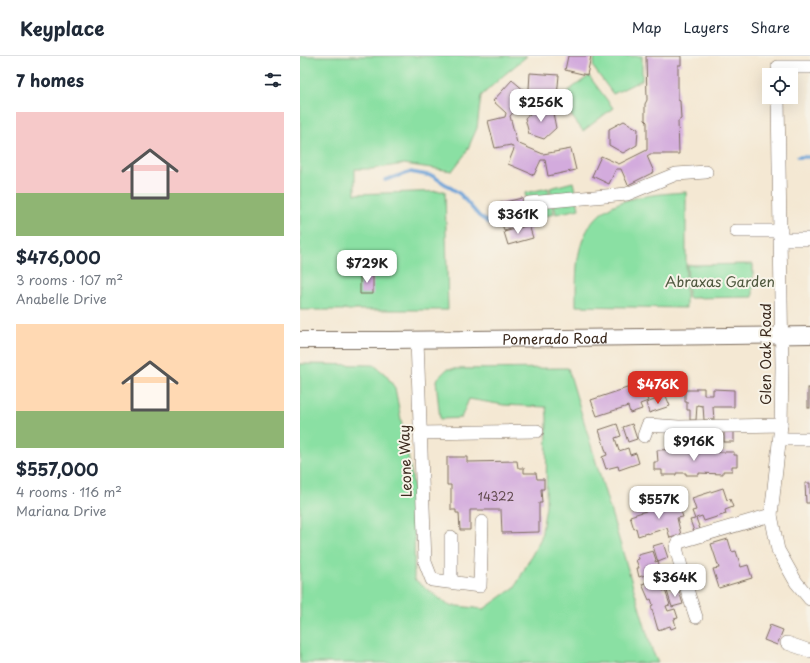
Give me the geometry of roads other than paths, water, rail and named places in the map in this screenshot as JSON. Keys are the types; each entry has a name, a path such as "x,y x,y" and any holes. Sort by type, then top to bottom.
{"main road":[{"name":"Pomerado Road","path":"300,340 810,335"}],"street":[{"path":"778,66 810,67"},
{"name":"Glen Oak Road","path":"778,104 782,336 781,425 771,515 778,550 796,582 810,598"},
{"path":"529,203 627,194 676,174 706,172"},
{"path":"736,231 810,239"},
{"name":"Leone Way","path":"417,340 424,562 432,580 451,582"},
{"path":"644,436 648,425 781,425"},
{"path":"420,433 537,430"},
{"path":"780,439 810,439"},
{"path":"696,617 688,596 676,548 679,542 771,515"},
{"path":"450,538 451,582 480,586 482,522"},
{"path":"787,643 810,651"}],"waterway":[{"path":"798,157 810,157"},
{"path":"385,180 410,172 433,176 460,194 479,216 490,224 501,224"}],"park label":[{"name":"Abraxas Garden","path":"720,281"}]}
